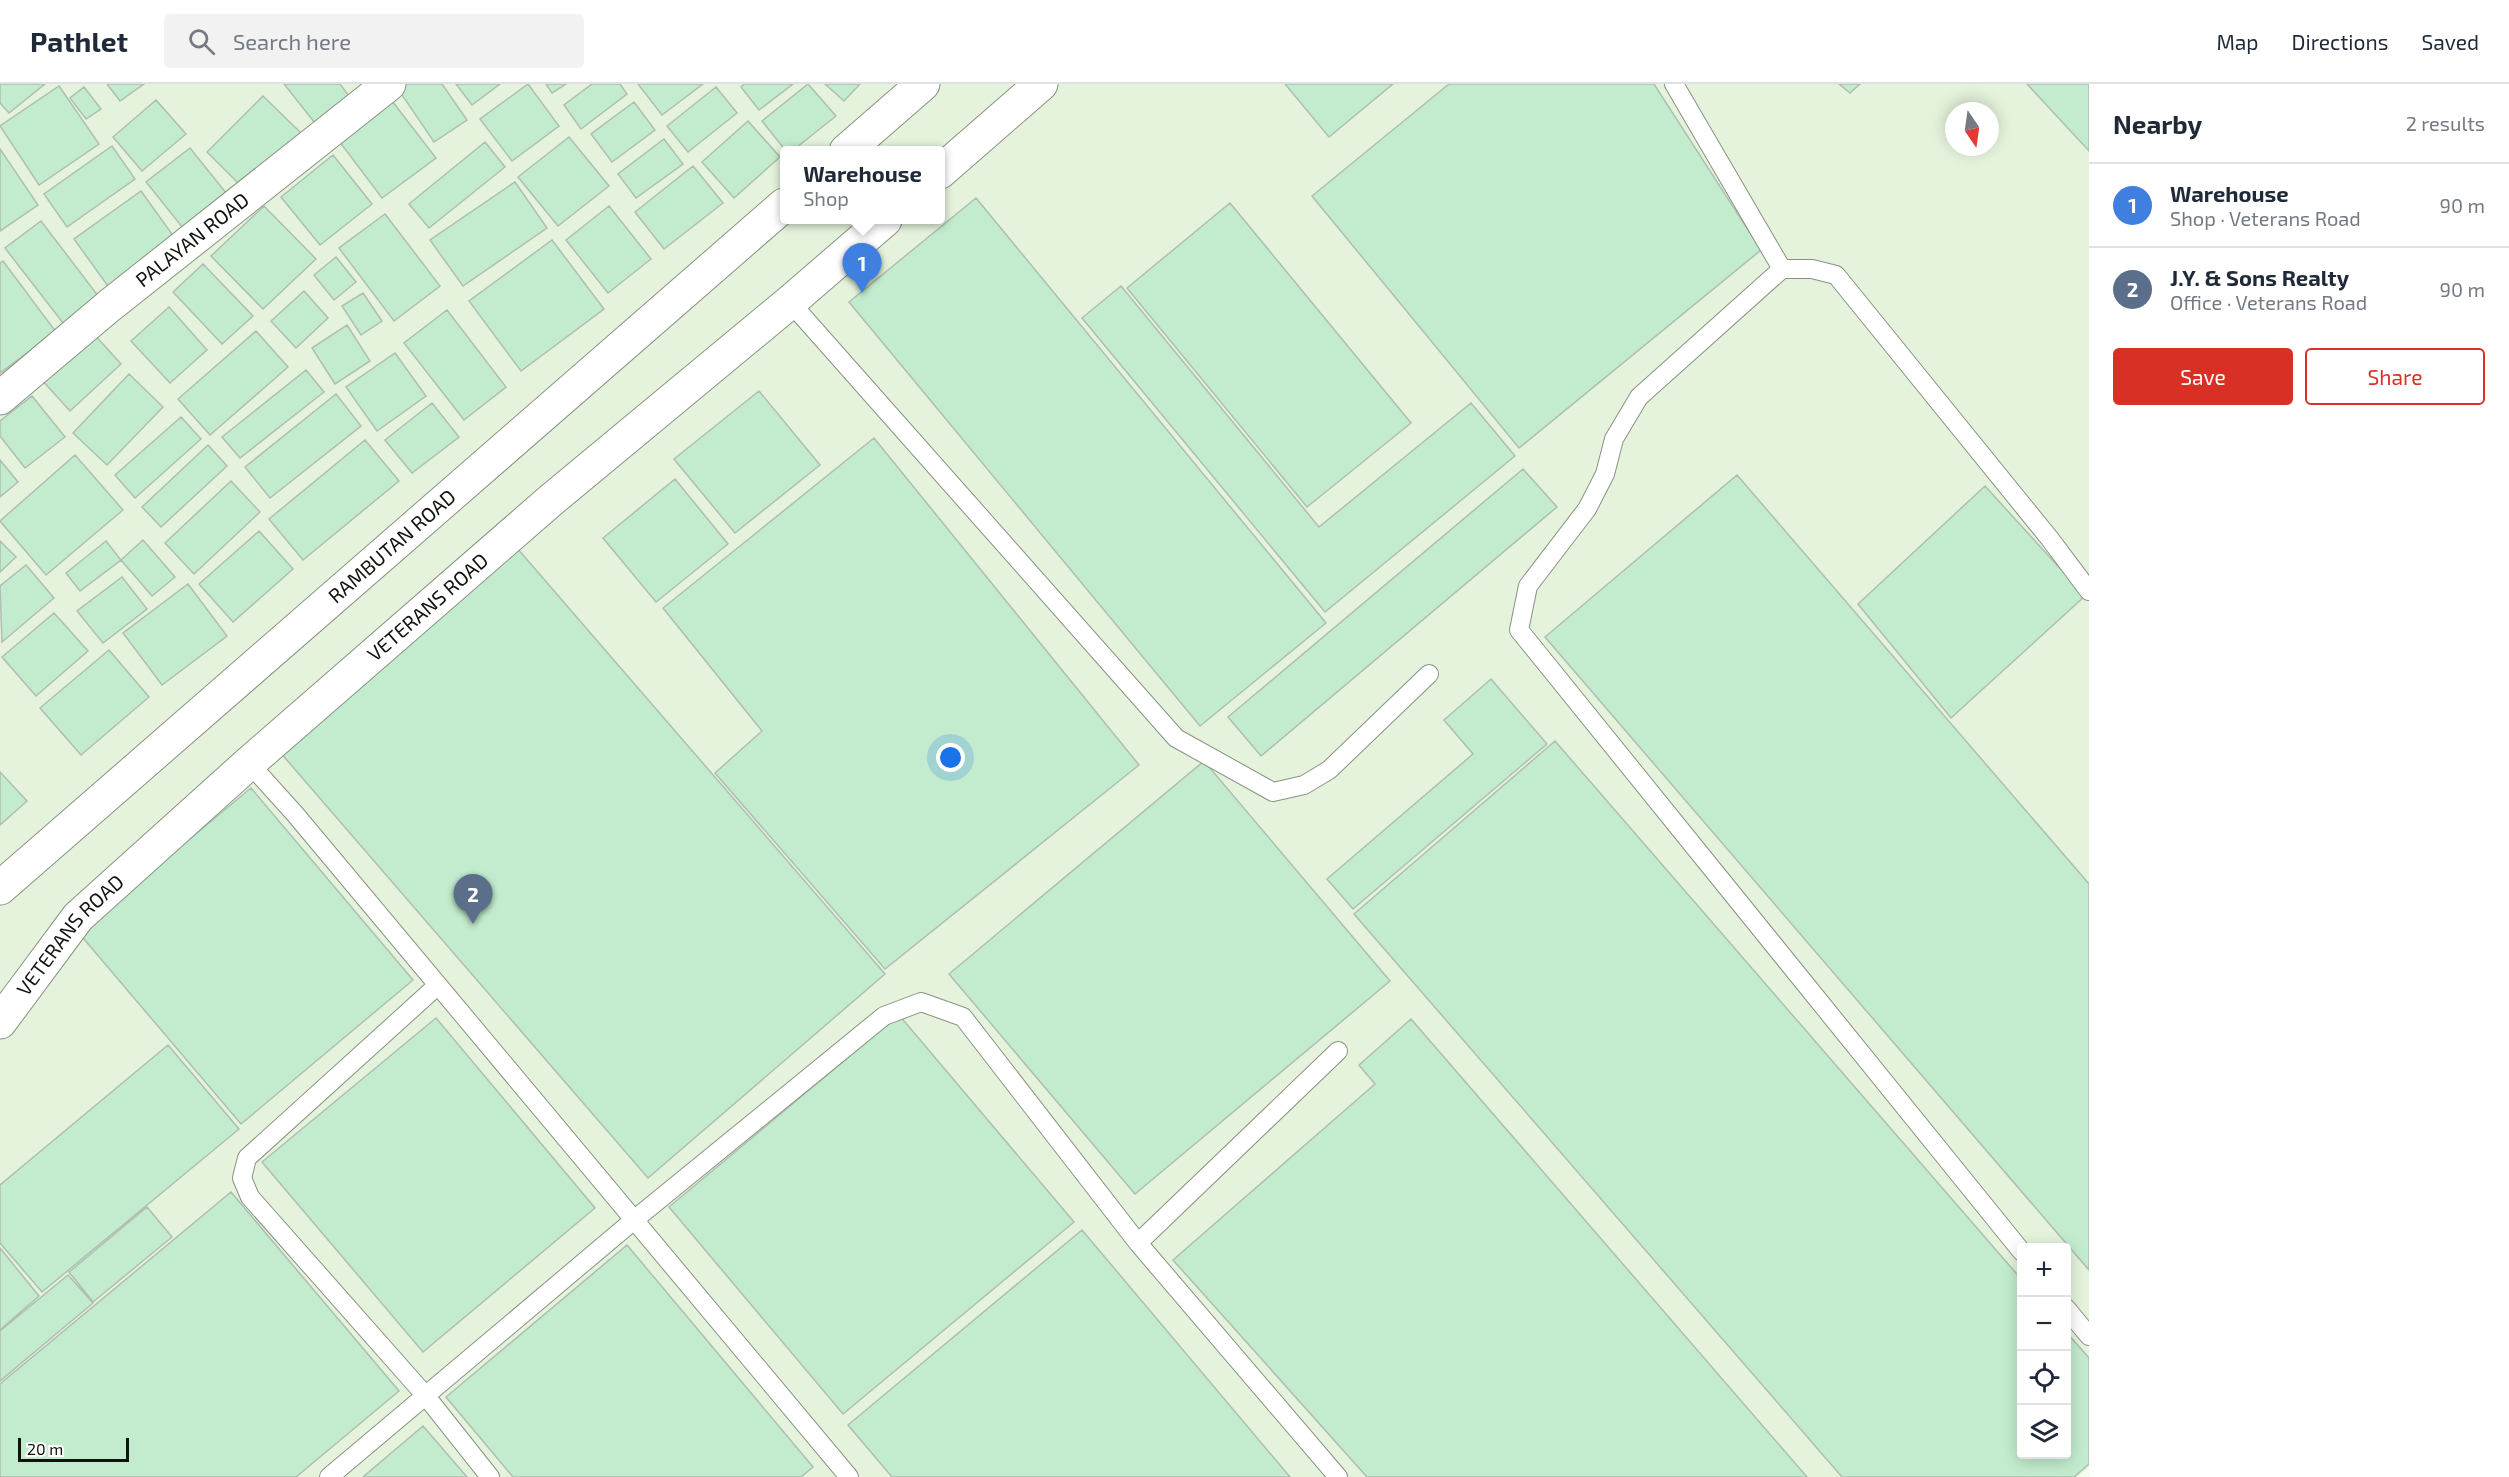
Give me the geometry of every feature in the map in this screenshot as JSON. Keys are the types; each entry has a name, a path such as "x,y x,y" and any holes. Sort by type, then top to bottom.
{"street":[{"name":"PALAYAN ROAD","path":"0,398 117,299 388,84"},
{"path":"851,146 923,84"},
{"path":"945,168 1041,84"},
{"name":"RAMBUTAN ROAD","path":"0,888 780,208"},
{"name":"VETERANS ROAD","path":"0,1022 78,917 249,763 550,501 790,302 879,224"}],"lane":[{"path":"1674,84 1782,268"},
{"path":"2017,1246 1520,630 1528,586 1587,509 1605,474 1614,439 1638,397 1782,268 1812,269 1836,275 2050,539 2089,591"},
{"path":"790,302 1176,738 1273,792 1304,785 1329,770 1429,674"},
{"path":"249,763 438,985 849,1477"},
{"path":"438,985 247,1158 242,1178 250,1197 425,1395 490,1477"},
{"path":"329,1477 633,1220 884,1016 921,1002 963,1017 1138,1243 1338,1477"},
{"path":"1138,1243 1338,1051"},
{"path":"2071,1313 2089,1336"}],"shaded area":[{"path":"0,84 2089,84 2089,1467 2077,1477 0,1477"}],"building":[{"path":"0,84 45,84 9,113 0,103"},
{"path":"107,84 144,84 120,101"},
{"path":"284,84 340,84 352,100 318,127"},
{"path":"405,84 442,84 467,120 434,142 398,89"},
{"path":"456,84 500,84 472,105"},
{"path":"528,84 559,126 512,161 480,119"},
{"path":"546,84 566,84 552,93"},
{"path":"592,84 620,84 627,94 581,129 564,105"},
{"path":"638,84 703,84 662,115"},
{"path":"744,84 793,84 759,110 741,87"},
{"path":"808,84 836,116 798,146 782,146 762,121"},
{"path":"825,84 860,84 844,101"},
{"path":"1285,84 1393,84 1329,137"},
{"path":"1449,84 1654,84 1761,250 1519,448 1312,196"},
{"path":"1839,84 1860,84 1850,93"},
{"path":"2027,84 2089,84 2089,151"},
{"path":"59,86 99,144 39,185 0,126"},
{"path":"84,87 101,109 86,119 70,98"},
{"path":"716,87 737,113 688,152 667,126"},
{"path":"263,96 301,133 245,190 207,152"},
{"path":"389,97 436,158 382,198 336,137"},
{"path":"156,100 186,134 142,171 113,137"},
{"path":"634,102 655,130 612,162 591,134"},
{"path":"748,121 780,157 734,198 702,162"},
{"path":"569,137 609,186 558,226 518,177"},
{"path":"664,139 683,164 636,198 618,174"},
{"path":"485,142 505,167 429,228 409,204"},
{"path":"112,146 135,179 67,227 44,194"},
{"path":"190,148 231,199 187,233 146,182"},
{"path":"0,149 38,205 0,231"},
{"path":"333,155 372,204 320,245 281,197"},
{"path":"693,166 723,203 664,249 635,212"},
{"path":"515,182 547,228 463,286 430,240"},
{"path":"141,191 177,241 110,289 74,239"},
{"path":"976,198 1326,623 1200,726 849,302"},
{"path":"1230,203 1411,423 1307,507 1127,288"},
{"path":"264,206 316,259 263,309 211,256"},
{"path":"609,206 651,259 608,293 566,240"},
{"path":"385,214 440,286 394,321 339,248"},
{"path":"41,221 99,297 63,323 5,248"},
{"path":"552,240 604,309 521,371 469,301"},
{"path":"336,257 356,282 334,300 314,275"},
{"path":"3,261 56,332 0,373 0,263"},
{"path":"203,264 253,316 222,344 173,292"},
{"path":"1121,286 1319,527 1471,403 1515,456 1325,612 1082,318"},
{"path":"304,291 328,318 296,348 271,321"},
{"path":"363,293 382,321 361,335 342,306"},
{"path":"169,307 207,350 170,383 131,341"},
{"path":"447,310 506,387 464,420 404,343"},
{"path":"347,325 370,361 335,384 312,348"},
{"path":"256,331 288,367 210,435 178,399"},
{"path":"92,332 121,364 70,411 41,379"},
{"path":"395,353 426,396 377,431 346,387"},
{"path":"306,370 324,392 240,458 222,437"},
{"path":"129,374 163,407 107,465 73,433"},
{"path":"759,391 820,465 735,533 674,459"},
{"path":"336,394 361,426 270,498 245,467"},
{"path":"32,396 65,437 25,468 0,436 0,421"},
{"path":"432,403 459,437 412,473 385,440"},
{"path":"181,417 201,439 135,498 115,475"},
{"path":"874,438 1139,765 885,969 715,773 762,731 663,608"},
{"path":"365,440 399,481 303,560 269,519"},
{"path":"208,445 227,466 161,527 142,507"},
{"path":"75,455 123,510 46,575 0,521"},
{"path":"0,460 18,482 0,497"},
{"path":"1523,469 1557,507 1261,756 1228,717"},
{"path":"1737,475 2089,884 2089,1270 2071,1249 2071,1243 2066,1243 1545,637"},
{"path":"675,479 728,544 656,602 603,538"},
{"path":"231,481 260,512 194,574 165,543"},
{"path":"1985,486 2085,596 1951,718 1858,604"},
{"path":"259,531 293,569 233,622 199,584"},
{"path":"143,540 175,577 152,596 121,560"},
{"path":"0,541 16,557 0,572"},
{"path":"106,541 121,560 80,591 66,573"},
{"path":"517,548 885,974 648,1178 279,751"},
{"path":"26,565 54,598 2,642 0,586"},
{"path":"122,577 147,609 103,643 77,611"},
{"path":"188,584 227,636 162,685 123,633"},
{"path":"54,613 88,651 36,696 2,657"},
{"path":"109,650 149,697 81,755 40,708"},
{"path":"1491,679 1547,744 1353,909 1327,879 1473,754 1444,720"},
{"path":"1555,741 2017,1274 2017,1459 2071,1459 2071,1338 2089,1358 2089,1464 2074,1477 1842,1477 1354,914"},
{"path":"1204,761 1390,981 1135,1194 949,974"},
{"path":"0,772 27,801 0,825"},
{"path":"251,788 413,980 241,1124 78,932"},
{"path":"899,1015 1074,1222 843,1414 669,1207"},
{"path":"436,1018 595,1208 423,1352 262,1162"},
{"path":"1411,1019 1807,1477 1367,1477 1173,1260 1375,1084 1359,1065"},
{"path":"168,1045 239,1129 42,1292 0,1243 0,1185"},
{"path":"231,1192 399,1391 296,1477 0,1477 0,1384"},
{"path":"147,1207 172,1237 93,1302 69,1272"},
{"path":"1082,1230 1290,1477 892,1477 848,1425"},
{"path":"627,1245 813,1467 801,1477 513,1477 446,1397"},
{"path":"0,1248 39,1296 0,1330"},
{"path":"68,1275 93,1303 0,1381 0,1331"},
{"path":"423,1426 467,1477 363,1477"}],"place":[{"name":"Warehouse","path":"862,293"},
{"name":"J.Y. & Sons Realty","path":"473,924"}]}
